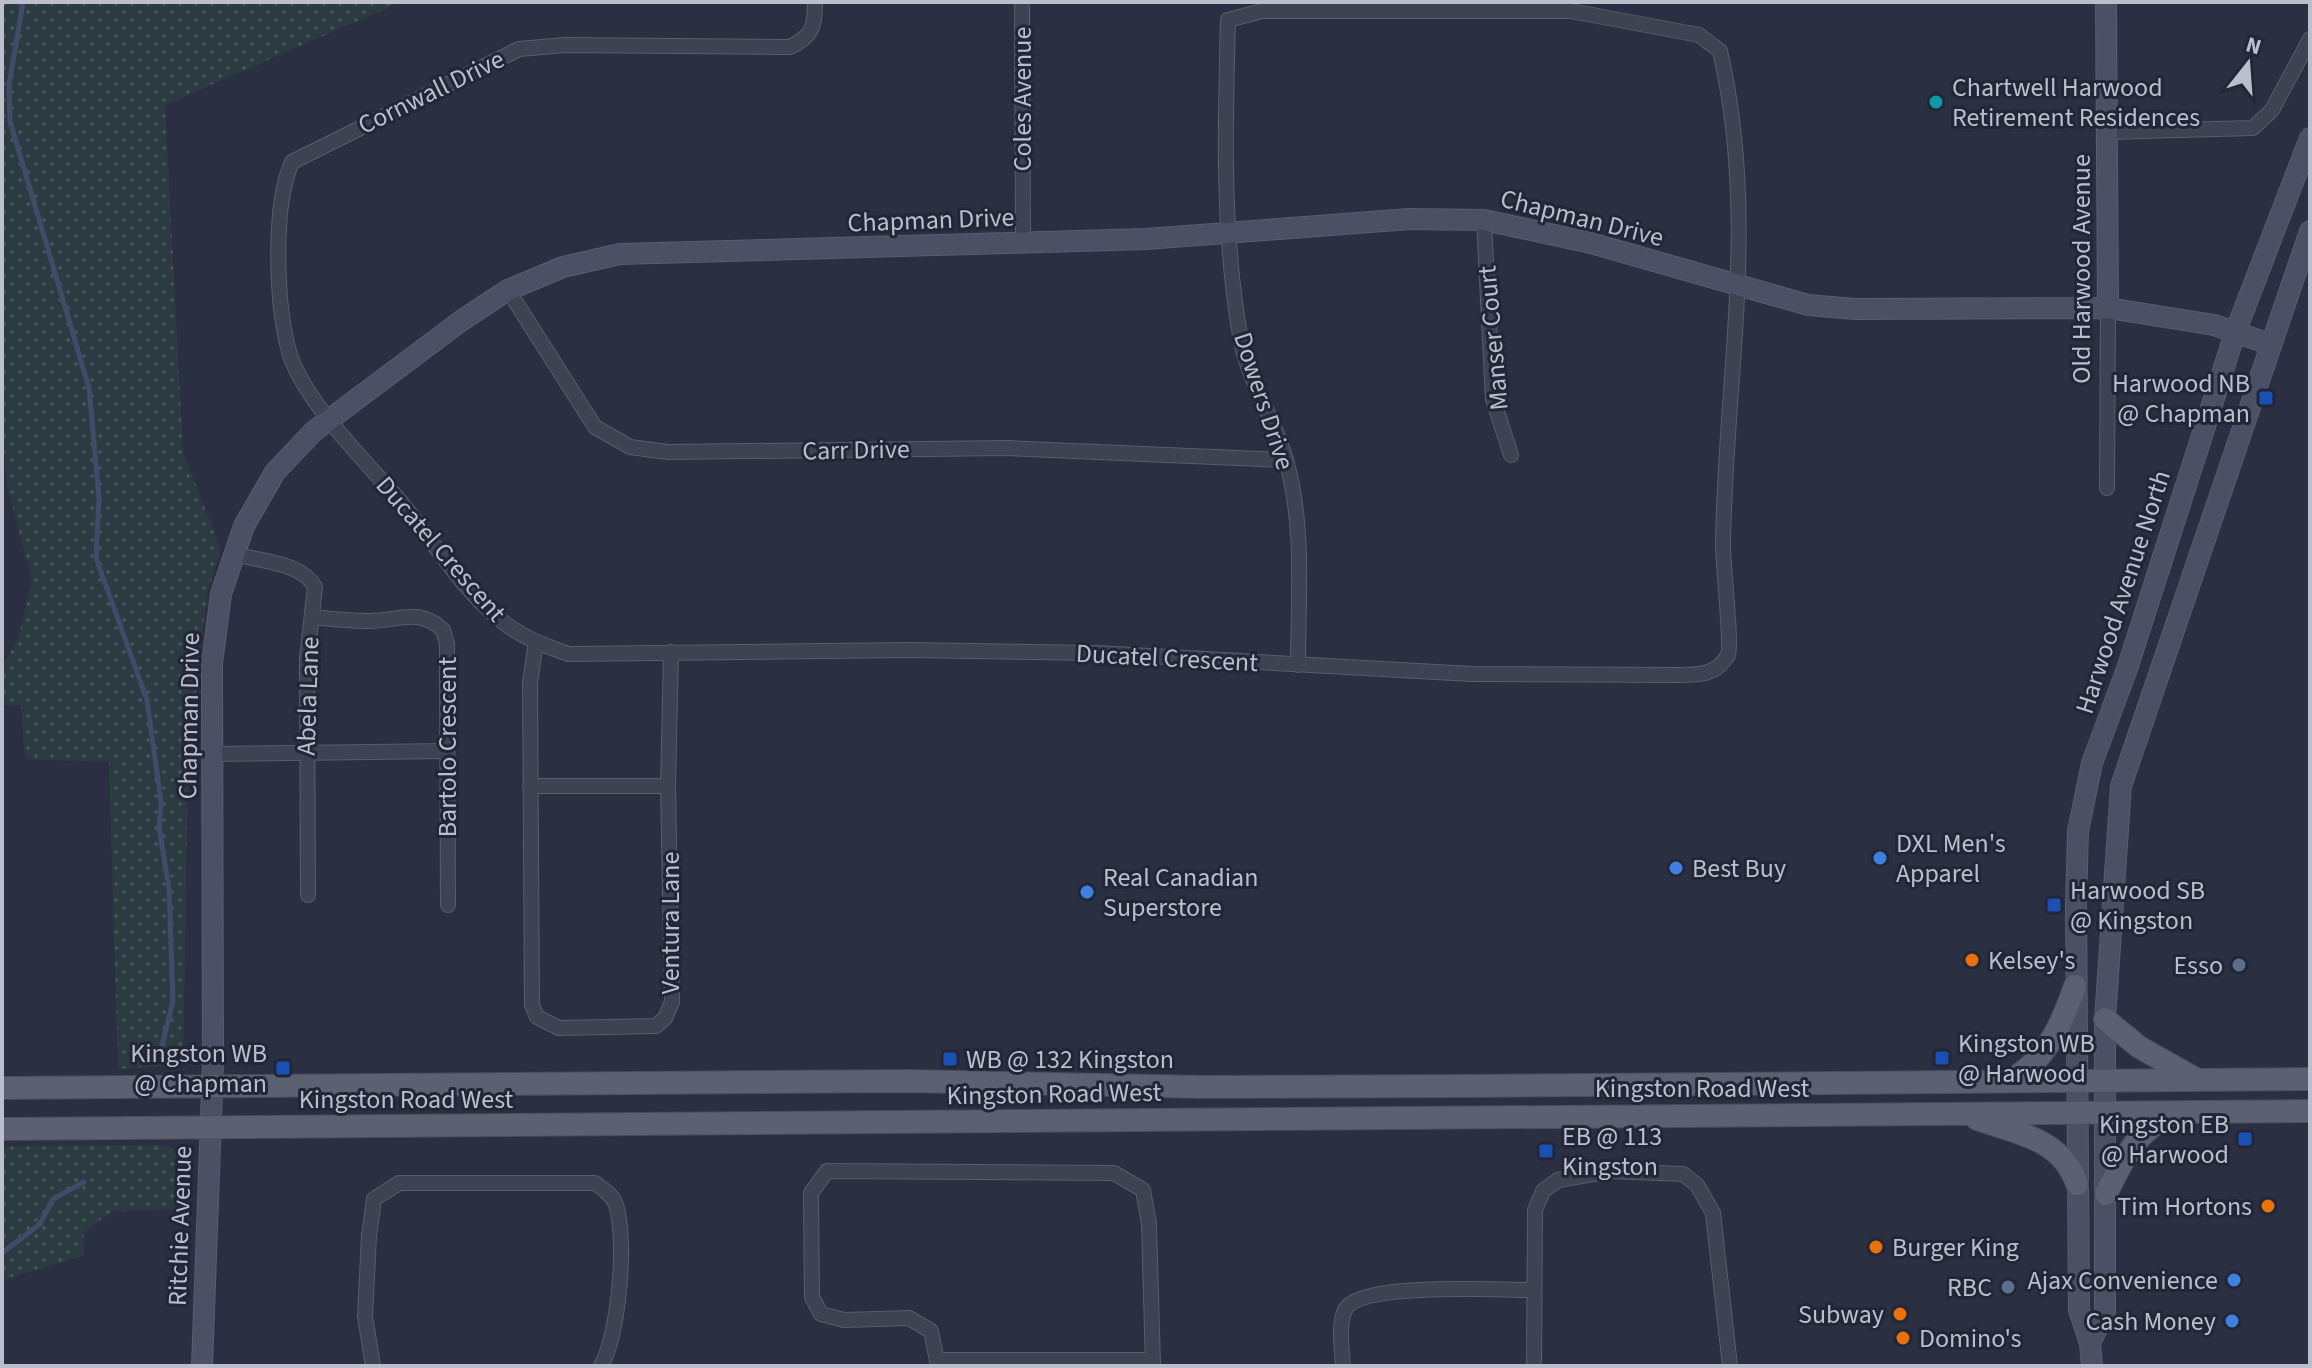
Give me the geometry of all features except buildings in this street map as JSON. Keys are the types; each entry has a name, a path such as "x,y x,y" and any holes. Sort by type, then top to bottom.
{"main road":[{"path":"2012,1079 2040,1057 2050,1043 2075,986"},
{"path":"2105,1019 2139,1047 2197,1080"},
{"name":"Kingston Road West","path":"2,1088 906,1081 1205,1087 1466,1086 2012,1079 2310,1079"},
{"name":"Kingston Road West","path":"2,1129 2310,1111"},
{"path":"2106,1194 2130,1145 2153,1124 2175,1112"},
{"path":"1965,1114 2048,1144 2070,1165 2077,1184"}],"street":[{"name":"Cornwall Drive","path":"330,418 291,357 281,310 280,199 292,162 519,49 565,45 790,47 806,40 815,27 815,2"},
{"name":"Coles Avenue","path":"1022,2 1023,243"},
{"name":"Old Harwood Avenue","path":"2106,2 2107,488"},
{"path":"1390,5 1571,11 1699,35 1720,51 1737,156 1738,286"},
{"name":"Dowers Drive","path":"1298,665 1299,538 1286,460 1242,346 1228,233 1228,20 1262,11 1390,5"},
{"path":"2106,132 2253,128 2272,110 2310,39"},
{"name":"Harwood Avenue North","path":"2092,1366 2090,1343 2079,1310 2075,986 2078,831 2092,763 2127,669 2235,333 2310,138"},
{"name":"Chapman Drive","path":"212,1088 214,645 221,594 244,526 275,472 330,418 508,290 563,267 620,254 1023,243 1228,233 1410,219 1484,220 1591,243 1808,305 1855,309 2108,308 2169,316 2270,344"},
{"name":"Manser Court","path":"1484,220 1493,399 1511,455"},
{"path":"2090,1343 2105,1312 2105,1019 2121,786 2310,231"},
{"name":"Ducatel Crescent","path":"330,418 341,437 399,500 481,600 507,625 536,642 568,654 1097,653 1472,674 1703,674 1718,669 1730,651 1723,545 1738,286"},
{"name":"Carr Drive","path":"508,290 595,427 630,447 668,452 1007,448 1286,460"},
{"name":"Abela Lane","path":"236,554 298,570 310,577 316,597 307,658 305,753 308,895"},
{"name":"Bartolo Crescent","path":"312,617 374,621 402,615 422,616 441,629 447,644 448,905"},
{"name":"Ventura Lane","path":"536,642 530,683 532,1005 537,1017 559,1028 656,1026 672,1002 668,786 671,652"},
{"path":"213,754 447,751"},
{"path":"530,786 668,786"},
{"name":"Ritchie Avenue","path":"202,1366 212,1088"},
{"path":"827,1171 1114,1173 1143,1190 1149,1224 1153,1363 938,1363 931,1331 909,1318 844,1320 821,1314 812,1297 811,1193 827,1171"},
{"path":"1534,1366 1535,1210 1543,1191 1558,1180 1611,1171 1683,1174 1697,1185 1713,1213 1730,1366"},
{"path":"373,1366 365,1316 374,1199 399,1183 595,1183 616,1203 619,1303 601,1366"},
{"path":"1343,1366 1345,1311 1353,1300 1381,1292 1533,1290"}],"shaded area":[{"path":"2,2 401,2 165,105 183,452 221,549 207,594 188,763 183,1065 118,1069 109,762 25,759 21,706 2,705 2,667 18,639 32,581 7,486 2,421"},
{"path":"160,1145 170,1148 183,1161 188,1179 189,1209 113,1211 84,1232 83,1256 2,1280 2,1146"}],"waterway":[{"path":"23,2 9,85 10,121 89,388 99,498 96,558 147,700 161,802 159,827 169,889 173,1001 160,1054"},
{"path":"2,1253 40,1224 53,1199 84,1182"}],"place":[{"name":"Chartwell Harwood Retirement Residences","path":"1936,102"},
{"name":"Harwood NB @ Chapman","path":"2266,398"},
{"name":"DXL Men's Apparel","path":"1880,858"},
{"name":"Best Buy","path":"1676,868"},
{"name":"Real Canadian Superstore","path":"1087,892"},
{"name":"Harwood SB @ Kingston","path":"2054,905"},
{"name":"Kelsey's","path":"1972,960"},
{"name":"Esso","path":"2239,965"},
{"name":"Kingston WB @ Harwood","path":"1942,1058"},
{"name":"WB @ 132 Kingston","path":"950,1059"},
{"name":"Kingston WB @ Chapman","path":"283,1068"},
{"name":"Kingston EB @ Harwood","path":"2245,1139"},
{"name":"EB @ 113 Kingston","path":"1546,1151"},
{"name":"Tim Hortons","path":"2268,1206"},
{"name":"Burger King","path":"1876,1247"},
{"name":"Ajax Convenience","path":"2234,1280"},
{"name":"RBC","path":"2008,1287"},
{"name":"Subway","path":"1900,1314"},
{"name":"Cash Money","path":"2232,1321"},
{"name":"Domino's","path":"1903,1338"}]}
